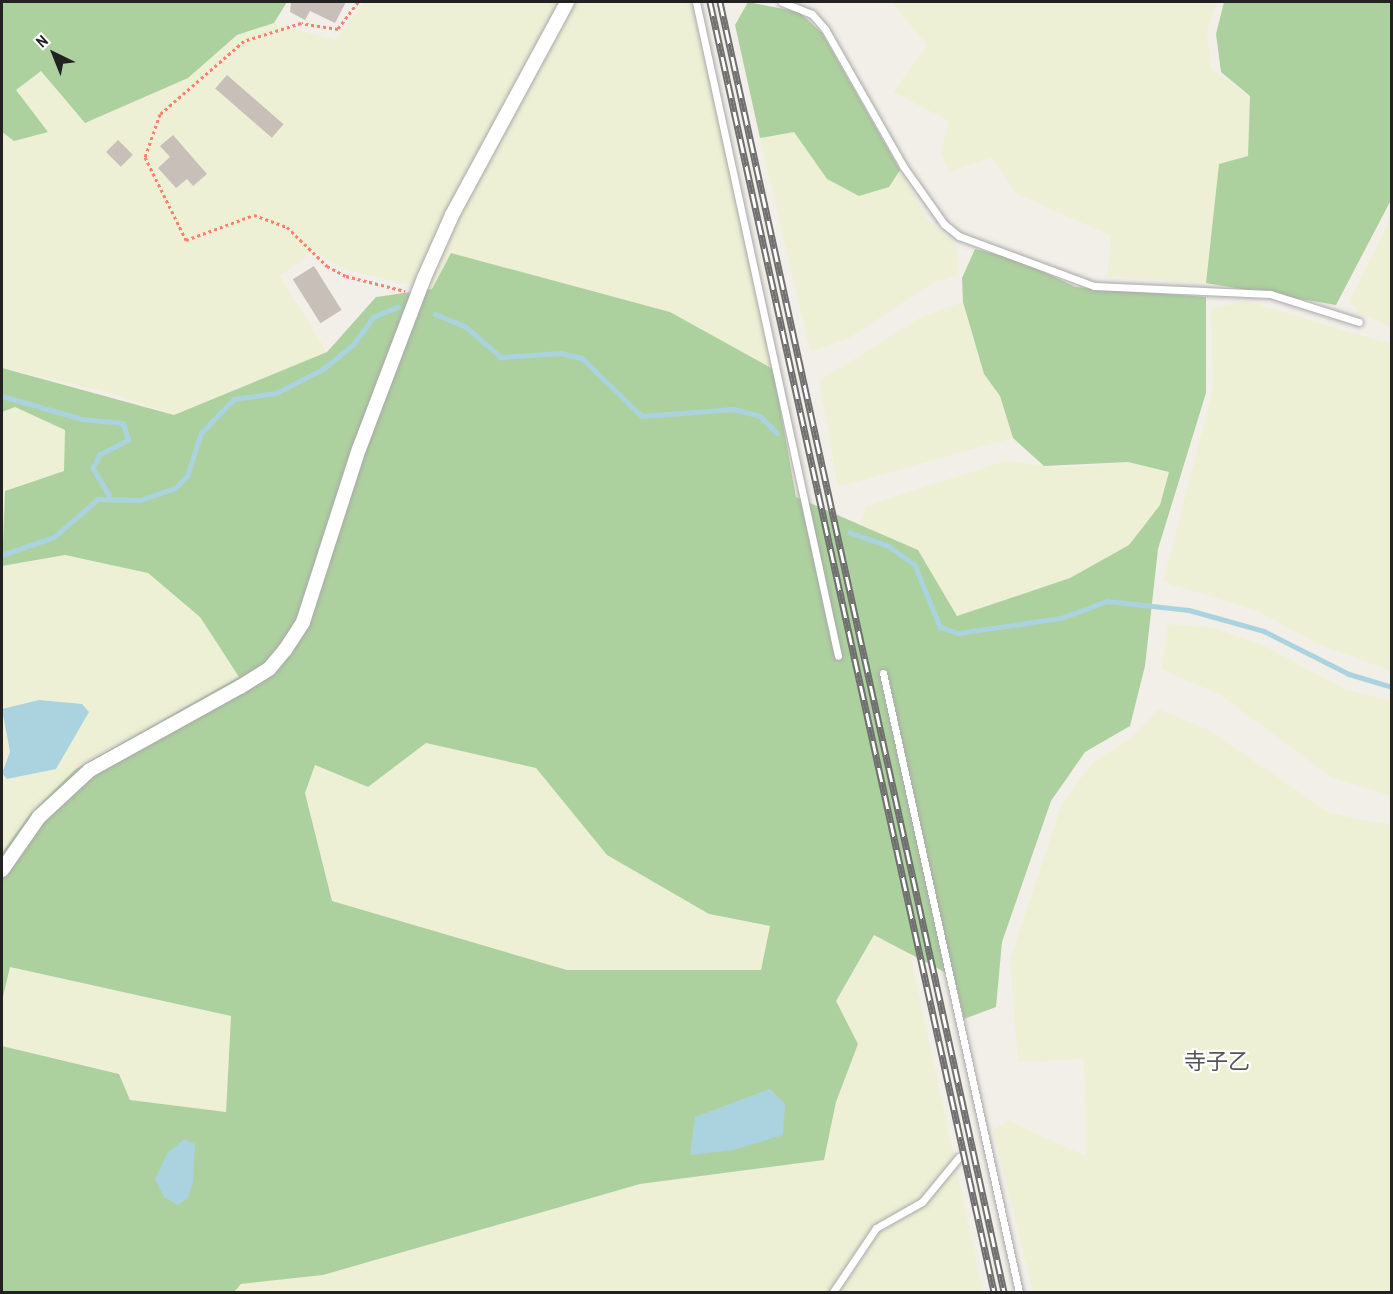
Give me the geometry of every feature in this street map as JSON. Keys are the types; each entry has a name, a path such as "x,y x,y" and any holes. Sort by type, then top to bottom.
{"street":[{"path":"2,870 39,817 90,770 250,681 285,650 303,622 358,449 418,294 452,215 567,2"}],"lane":[{"path":"696,2 838,656"},
{"path":"782,2 812,14 825,29 903,166 944,224 959,236 1094,286 1270,294 1359,322"},
{"path":"883,674 982,1133 1019,1293"},
{"path":"974,1139 982,1133"},
{"path":"833,1293 876,1228 922,1202 959,1157"}],"path":[{"path":"358,2 338,28 301,23 244,41 159,114 145,157 186,240 254,215 287,227 327,266 346,276 418,294"}],"green space":[{"path":"2,2 287,2 274,23 237,35 188,78 85,123 41,71 16,90 48,132 14,141 2,132"},
{"path":"364,2 692,2 773,369 670,312 451,253 432,290 346,270 314,251 280,276 327,352 174,415 107,392 2,368 2,132 14,141 16,90 42,71 188,78 237,35 274,23 335,40"},
{"path":"748,2 799,12 822,33 900,170 889,187 859,196 827,179 794,132 760,138 735,25"},
{"path":"891,2 1217,2 1207,31 1211,69 1250,96 1248,156 1219,165 1206,283 1107,276 1111,236 1017,194 991,158 950,172 940,154 949,121 893,92 927,45"},
{"path":"1224,2 1391,2 1391,200 1336,305 1206,283 1219,164 1248,156 1250,96 1221,72 1216,34"},
{"path":"794,132 827,179 889,187 900,170 928,221 956,245 959,275 934,282 848,339 810,352 760,138"},
{"path":"1391,217 1391,327 1357,312 1350,300"},
{"path":"975,249 1016,259 1076,287 1206,297 1206,393 1158,549 1145,666 1130,726 1085,752 1051,801 1002,942 996,1007 964,1019 954,977 874,935 836,1001 858,1044 836,1102 824,1160 640,1184 323,1275 241,1284 234,1292 2,1292 2,1046 119,1074 130,1100 226,1112 231,1016 10,967 2,1001 2,853 30,814 76,769 239,677 200,617 148,573 65,555 2,566 5,491 64,471 65,430 15,407 2,412 2,368 174,415 327,352 376,297 432,289 451,253 670,312 773,369 796,497 918,550 957,616 1070,578 1129,545 1160,505 1169,472 1128,462 1044,466 1013,438 1000,396 984,374 963,302 962,278","holes":["426,743 536,768 607,855 709,914 770,926 761,970 567,970 332,901 305,793 315,765 368,787"]},
{"path":"1246,301 1391,344 1391,671 1315,643 1258,611 1163,582 1213,389 1211,308"},
{"path":"963,302 984,374 1000,396 1013,438 838,487 819,381 923,316"},
{"path":"15,407 65,429 64,471 5,491 6,538 2,540 2,412"},
{"path":"1005,461 1060,468 1128,462 1169,471 1160,505 1129,545 1070,578 957,616 918,550 861,525 866,506"},
{"path":"65,555 148,573 200,617 239,677 76,769 30,814 2,853 2,566"},
{"path":"1168,624 1215,628 1261,644 1345,689 1391,701 1391,796 1331,777 1220,695 1161,669"},
{"path":"1158,709 1207,729 1330,813 1391,825 1392,1287 1386,1292 1033,1292 993,1130 1008,1120 1086,1156 1084,1059 1018,1062 1010,959 1062,803 1092,763 1132,737"},
{"path":"426,743 536,768 607,855 709,914 771,926 761,970 567,970 331,901 305,794 315,765 368,787"},
{"path":"875,935 910,953 983,1292 234,1292 241,1284 323,1275 640,1184 824,1160 836,1102 858,1044 836,1001"},
{"path":"9,967 231,1016 226,1112 130,1100 119,1073 2,1046 2,1001"}],"water":[{"path":"39,700 82,704 89,712 56,769 7,779 2,773 10,752 2,709"},
{"path":"770,1089 785,1104 783,1135 733,1150 690,1155 695,1117"},
{"path":"184,1139 195,1144 193,1182 188,1198 178,1205 164,1197 155,1179 167,1154"}],"building":[{"path":"291,2 346,2 335,23 310,11 305,20 290,12"},
{"path":"227,75 284,124 272,138 215,89"},
{"path":"173,135 207,174 193,186 187,179 176,188 158,168 170,157 160,146"},
{"path":"118,140 133,155 121,167 106,152"},
{"path":"314,266 342,310 320,323 293,279"}],"waterway":[{"path":"2,555 54,537 98,499 140,500 175,488 187,476 201,433 234,399 276,393 323,369 353,345 373,317 398,307"},
{"path":"435,314 465,326 501,357 560,353 582,358 642,416 734,409 760,416 777,433"},
{"path":"2,396 82,419 123,423 129,440 100,455 93,468 109,495"},
{"path":"849,532 889,546 915,565 940,627 959,633 1061,618 1107,601 1189,610 1264,631 1349,674 1392,687"}],"railway":[{"path":"710,2 994,1292"},
{"path":"720,2 1004,1292"}],"district":[{"name":"寺子乙","path":"1217,1062"}]}
